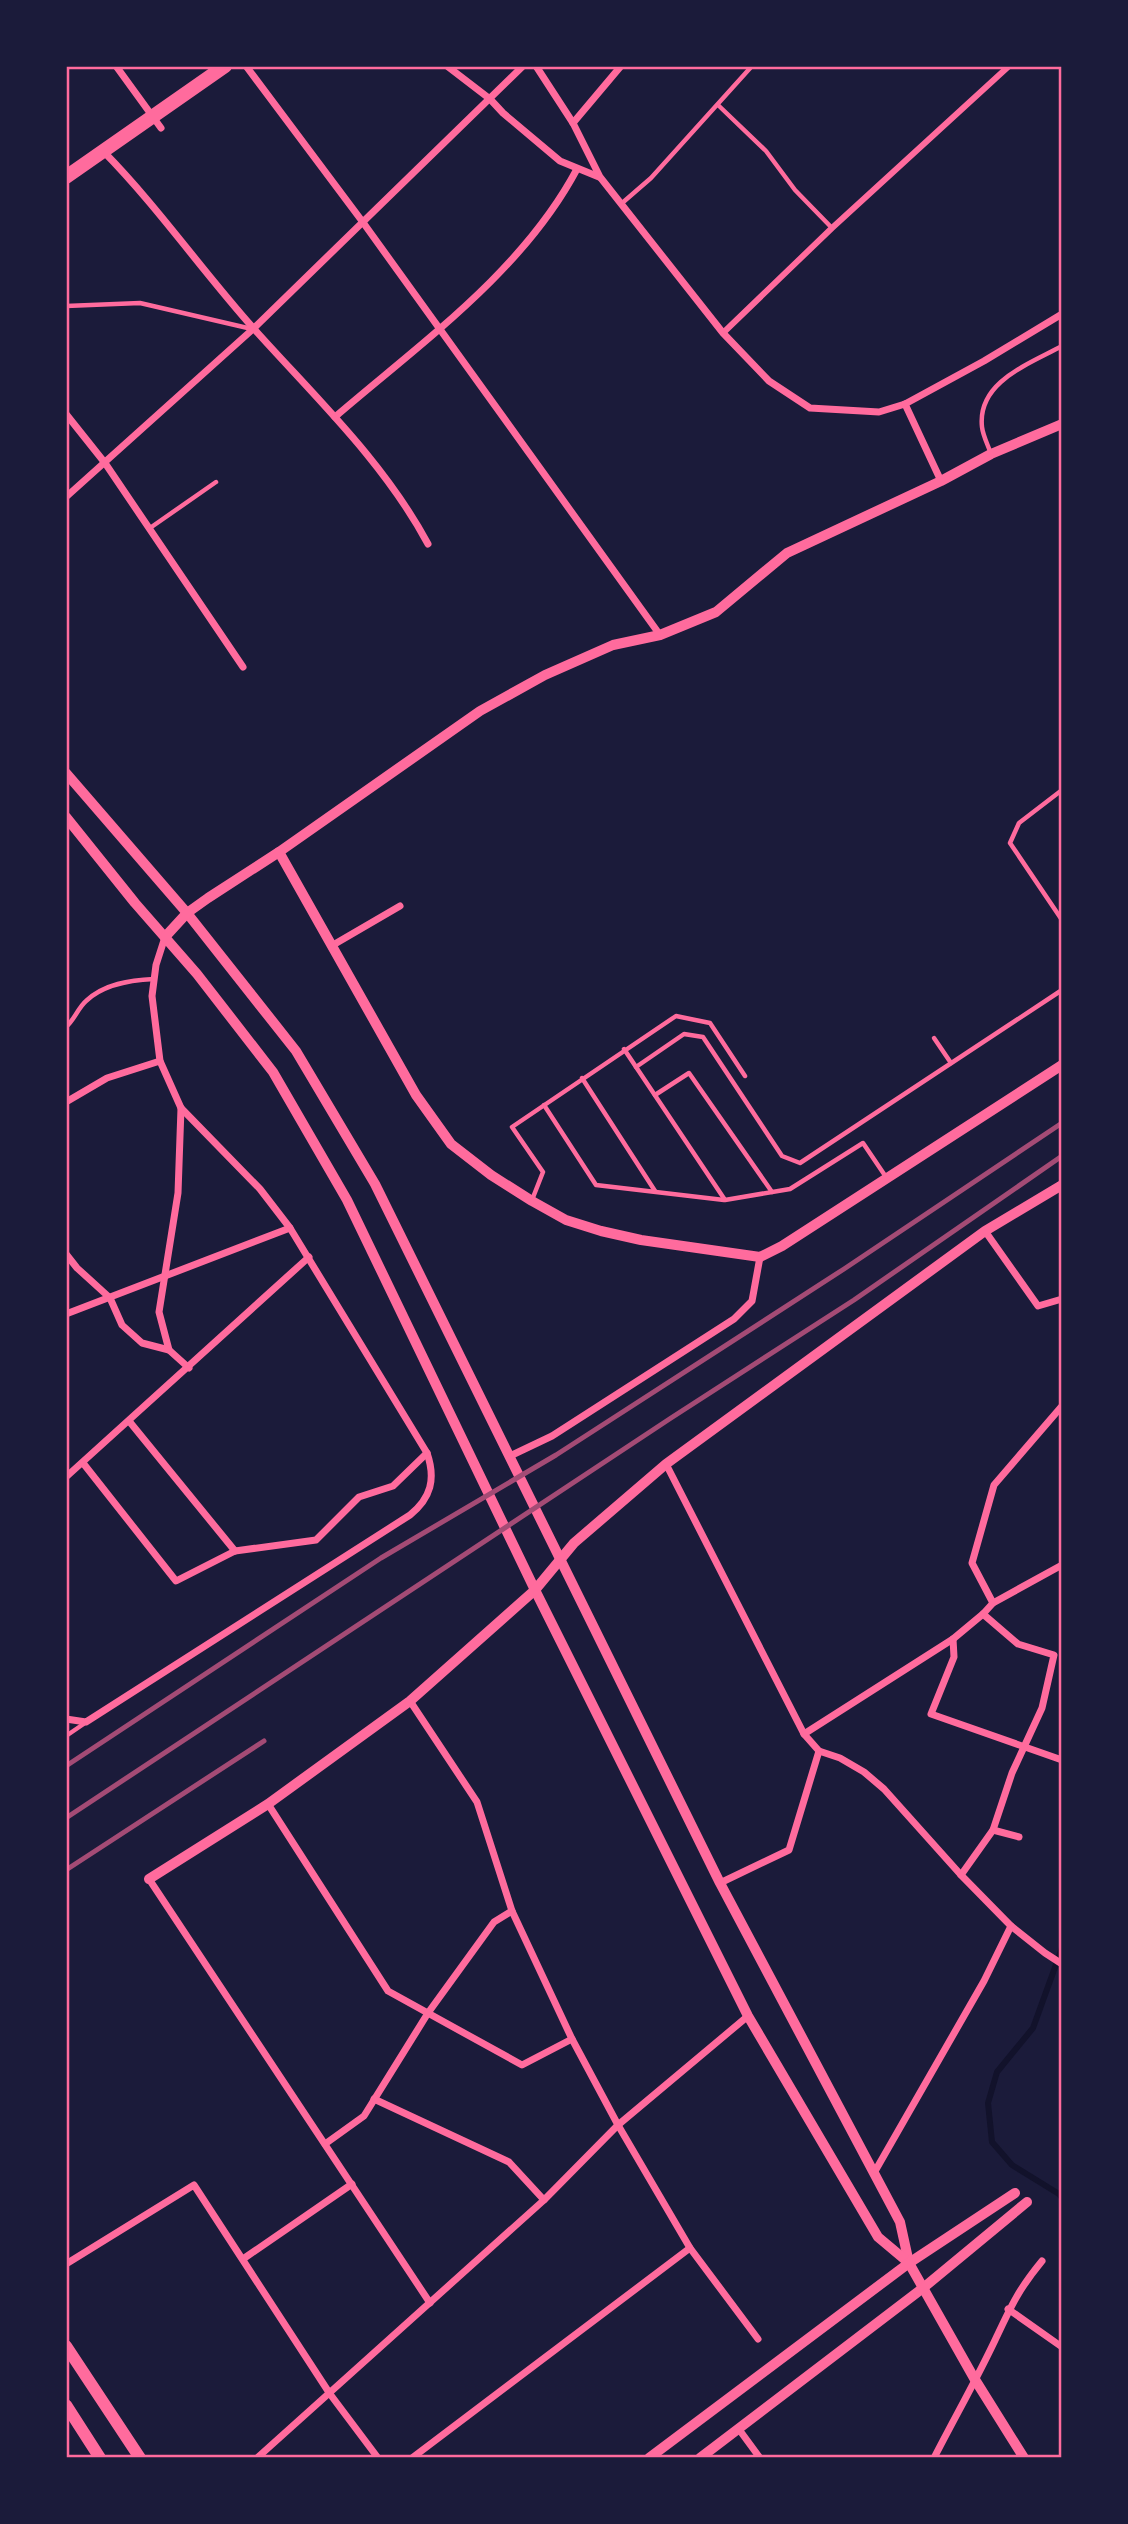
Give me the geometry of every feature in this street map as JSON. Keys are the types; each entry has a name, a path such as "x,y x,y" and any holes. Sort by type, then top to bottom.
{"highway":[{"path":"66,177 157,122 225,66"}],"main road":[{"path":"66,2346 140,2458"},
{"path":"66,2405 100,2458"}],"street":[{"path":"116,66 157,122"},
{"path":"246,66 362,221 660,635"},
{"path":"447,66 490,99 560,161 600,177"},
{"path":"66,497 253,329 523,66"},
{"path":"536,66 573,122 600,177 723,333 769,381 810,408 879,412 905,404 1062,314"},
{"path":"573,122 621,66"},
{"path":"723,333 832,228 1009,66"},
{"path":"104,152 253,329 335,417 383,474 414,517 428,544"},
{"path":"335,417 500,273 525,246 565,191 577,169"},
{"path":"905,404 941,481"},
{"path":"66,414 105,463 243,667"},
{"path":"66,1719 86,1722 410,1515 422,1505 432,1479 432,1466 426,1453 290,1228 260,1189 181,1108 160,1061 152,996 165,937 187,913 480,711 545,675 612,645 660,635 716,612 787,553 941,481 991,454 1062,424"},
{"path":"66,773 187,913 296,1051 375,1184 720,1883 900,2222 909,2263 974,2378 1024,2458"},
{"path":"66,817 273,1072 342,1192 535,1590 748,2016 878,2237 909,2263"},
{"path":"279,852 416,1096 451,1144 491,1175 532,1201 566,1220 601,1231 641,1240 760,1257 782,1246 1062,1065"},
{"path":"332,945 400,906"},
{"path":"66,1102 107,1078 160,1061"},
{"path":"169,1350 159,1312 178,1193 181,1108"},
{"path":"430,2303 149,1879 268,1804 410,1701 535,1590 574,1543 666,1464 985,1231 1062,1185"},
{"path":"66,1314 290,1228"},
{"path":"985,1231 1038,1306 1062,1299"},
{"path":"66,1254 77,1268 110,1298 122,1325 142,1343 169,1350 189,1368"},
{"path":"66,1477 309,1257"},
{"path":"510,1456 552,1436 734,1319 752,1301 760,1257"},
{"path":"993,1602 972,1563 993,1485 1062,1406"},
{"path":"129,1421 235,1551"},
{"path":"83,1463 176,1581 235,1551 316,1540 359,1497 393,1486 426,1453"},
{"path":"66,1464 73,1471"},
{"path":"666,1464 804,1734 819,1751 840,1758 864,1772 884,1789 1011,1926 1062,1964"},
{"path":"804,1734 953,1639 993,1602 1062,1565"},
{"path":"961,1875 993,1830 1012,1773 1042,1709 1054,1655 1018,1644 983,1614"},
{"path":"953,1639 954,1657 931,1714 1062,1760"},
{"path":"410,1701 477,1802 512,1911 572,2039 618,2125 690,2248 758,2339"},
{"path":"720,1883 789,1850 819,1751"},
{"path":"268,1804 388,1991 522,2065 572,2039"},
{"path":"993,1830 1019,1837"},
{"path":"325,2144 364,2116 428,2013 494,1922 512,1911"},
{"path":"874,2174 984,1981 1011,1926"},
{"path":"257,2458 544,2200 618,2125 748,2016"},
{"path":"374,2099 509,2162 544,2200"},
{"path":"243,2259 352,2184"},
{"path":"66,2264 194,2185 330,2394 378,2458"},
{"path":"649,2458 909,2263 1016,2193"},
{"path":"699,2458 923,2288 1027,2202"},
{"path":"412,2458 690,2248"},
{"path":"934,2458 997,2336 1008,2309 1021,2286 1042,2261"},
{"path":"1008,2309 1062,2347"},
{"path":"738,2428 760,2458"}],"lane":[{"path":"621,204 651,177 752,66"},
{"path":"718,105 766,151 795,190 832,228"},
{"path":"66,306 140,303 253,329"},
{"path":"991,454 982,428 983,409 990,392 1011,374 1062,346"},
{"path":"150,528 215,482"},
{"path":"1062,790 1018,823 1010,843 1062,920"},
{"path":"66,1027 78,1014 84,1002 103,990 118,984 154,979"},
{"path":"636,1067 684,1034 703,1037 782,1156 800,1163 1062,990"},
{"path":"532,1201 543,1172 512,1127 676,1016 710,1023 745,1076"},
{"path":"934,1038 951,1063"},
{"path":"624,1049 725,1200"},
{"path":"654,1095 689,1073 772,1192"},
{"path":"582,1078 655,1192"},
{"path":"544,1105 596,1185 725,1200 790,1189 863,1143 887,1178"},
{"path":"66,1736 86,1722"}],"waterway":[{"path":"1062,1948 1033,2028 997,2072 988,2103 992,2142 1012,2165 1062,2198"}],"railway":[{"path":"66,1766 381,1558 556,1455 844,1269 1062,1123"},
{"path":"66,1818 854,1300 1062,1156"},
{"path":"66,1870 264,1741"}]}
